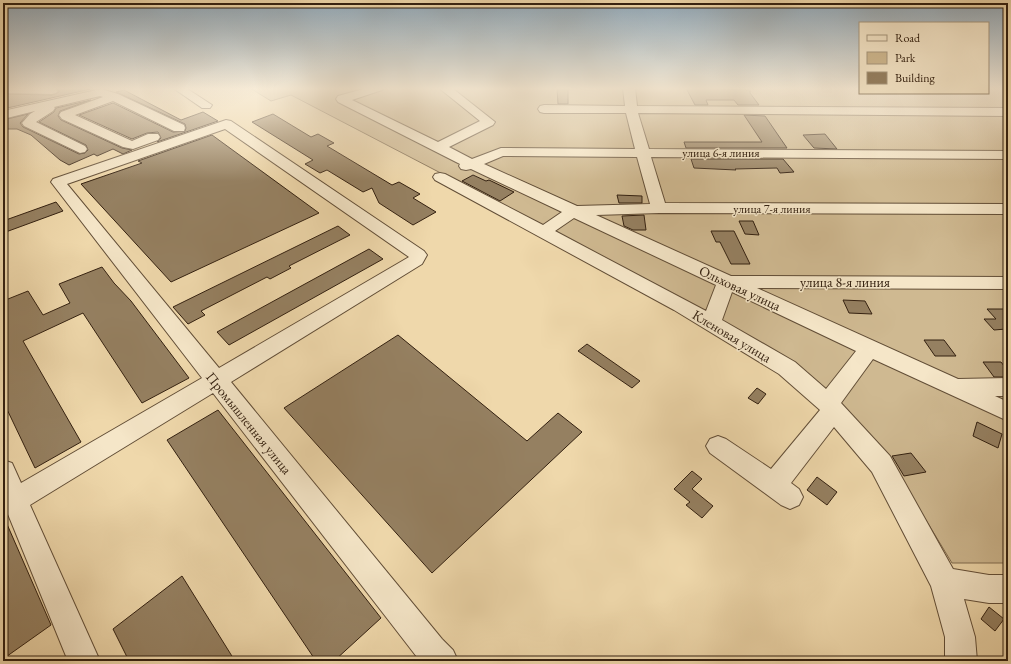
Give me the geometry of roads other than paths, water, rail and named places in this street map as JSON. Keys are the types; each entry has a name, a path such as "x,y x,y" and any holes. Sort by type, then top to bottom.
{"street":[{"path":"32,119 28,123 80,149"},
{"path":"73,119 133,145 179,128 194,119"},
{"path":"160,119 179,128"},
{"name":"Ольховая улица","path":"382,119 472,164 1008,412"},
{"path":"439,147 489,122 485,119"},
{"path":"634,119 658,208"},
{"name":"Промышленная улица","path":"215,381 416,260 418,255 226,124 58,182 431,657"},
{"name":"улица 6-я линия","path":"440,177 501,152 1008,155"},
{"name":"Кленовая улица","path":"440,177 681,305 787,368 831,407 881,464 944,582 960,637 961,661"},
{"name":"улица 7-я линия","path":"573,210 658,208 1008,209"},
{"path":"543,232 573,210"},
{"path":"711,323 726,282"},
{"name":"улица 8-я линия","path":"726,282 1008,283"},
{"path":"718,446 782,491 831,407 869,348"},
{"path":"15,500 215,381"},
{"path":"952,387 1008,387"},
{"path":"3,471 84,661"},
{"path":"944,582 989,589 1008,589"}]}
